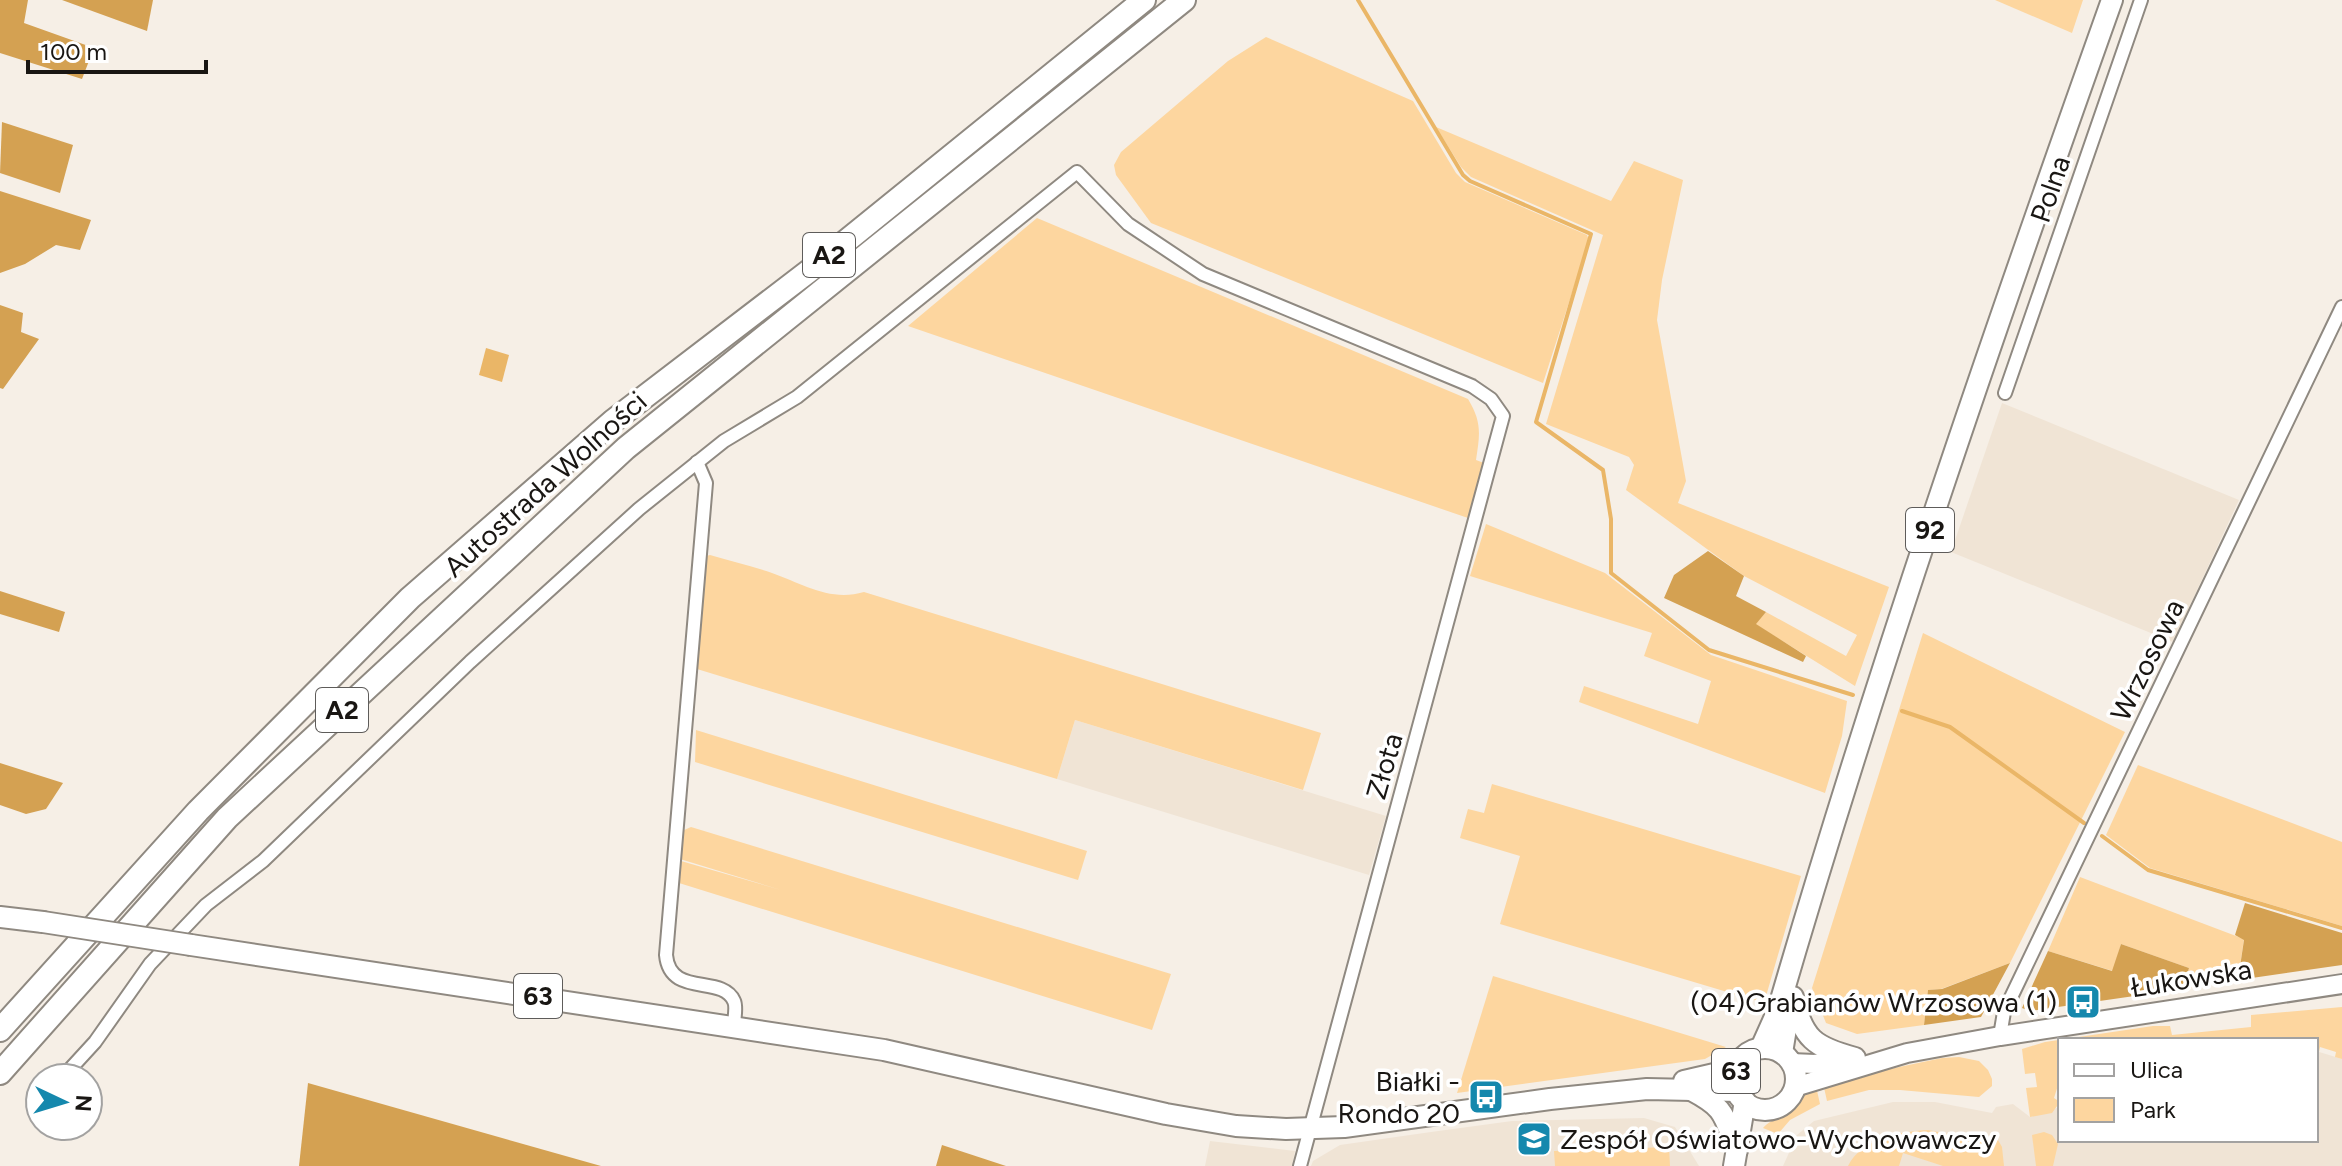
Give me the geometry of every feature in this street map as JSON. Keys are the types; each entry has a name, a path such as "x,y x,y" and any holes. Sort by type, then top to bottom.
{"highway":[{"name":"Autostrada Wolności","path":"0,1030 198,811 410,598 613,421 825,258 1144,0"},
{"name":"Autostrada Wolności","path":"0,1073 227,818 626,448 1184,0"}],"main road":[{"name":"92","path":"1761,1048 1778,1010 1855,754 1990,349 2112,0"},
{"name":"92","path":"1787,1058 1792,995 1853,790 1871,711"},
{"name":"63","path":"0,917 884,1050 1192,1119 1236,1126 1311,1129 1364,1126 1542,1100 1647,1089 1688,1089 1741,1096 1755,1108 1767,1109 1783,1104 1795,1087 1796,1074 1787,1058 1761,1048 1749,1053 1738,1065 1714,1074 1647,1089"},
{"name":"Łukowska","path":"1787,1058 1815,1064 1907,1053 2342,984"},
{"path":"1792,995 1799,1022 1809,1038 1832,1052 1855,1058"},
{"name":"Łukowska","path":"1795,1087 1907,1053"},
{"name":"63","path":"1738,1065 1735,1078 1741,1096 1738,1161"},
{"path":"1688,1089 1713,1102 1721,1110 1738,1161"},
{"name":"63","path":"1738,1161 1767,1109"}],"street":[{"name":"Polna","path":"2005,393 2141,0"},
{"name":"Złota","path":"697,462 724,441 797,397 1077,172 1128,224 1203,274 1472,386 1491,399 1503,416 1300,1166"},
{"name":"Wrzosowa","path":"2000,1036 2004,1012 2336,334 2342,307"},
{"path":"77,1062 95,1042 150,964 206,905 263,861 470,662 639,509 697,462 706,483 666,955 667,964 681,980 728,993 735,1003 734,1026"}],"shaded area":[{"path":"0,0 28,0 24,23 94,48 82,79 0,53"},
{"path":"62,0 153,0 147,31"},
{"path":"2,122 73,145 60,193 0,173"},
{"path":"0,191 91,220 80,250 56,245 25,264 0,273"},
{"path":"0,305 23,313 21,332 39,339 3,389 0,388"},
{"path":"486,348 509,355 502,382 479,375"},
{"path":"2002,403 2239,500 2173,642 1951,552"},
{"path":"1708,551 1744,576 1736,596 1766,612 1756,624 1806,656 1803,662 1664,598 1674,575"},
{"path":"0,591 65,612 59,632 0,614"},
{"path":"1075,720 1386,816 1369,875 1057,779"},
{"path":"0,763 63,783 46,809 26,814 0,805"},
{"path":"2245,903 2342,933 2342,965 2238,980 2244,940 2235,935"},
{"path":"2121,944 2189,968 2183,989 2030,1011 2022,1008 2048,951 2112,971"},
{"path":"2010,963 1981,1017 1924,1025 1928,990 1942,989"},
{"path":"2318,1052 2342,1059 2342,1166 1783,1166 1797,1135 1814,1121 1893,1102 1935,1102 1992,1113 1996,1107 2013,1104 2030,1117 2057,1108 2058,1142 2318,1142"},
{"path":"308,1083 601,1166 299,1166"},
{"name":"Zespół Oświatowo-Wychowawczy","path":"1644,1118 1675,1127 1699,1166 1311,1166 1313,1161 1340,1145 1512,1121"},
{"path":"1210,1141 1295,1151 1292,1166 1205,1166"},
{"path":"942,1145 1006,1166 936,1166"}],"green space":[{"path":"1995,0 2083,0 2072,33"},
{"path":"1266,37 1413,101 1456,173 1465,182 1587,235 1589,240 1543,383 1151,223 1116,175 1114,165 1121,152 1228,61"},
{"path":"1436,127 1611,201 1634,161 1683,180 1657,320 1686,481 1678,503 1889,587 1855,686 1755,624 1766,612 1846,656 1857,635 1744,576 1626,490 1634,465 1629,457 1546,424 1603,235 1471,177 1461,167"},
{"path":"1037,218 1468,399 1479,428 1476,460 1484,463 1468,518 908,326"},
{"path":"1486,524 1605,573 1711,655 1847,701 1842,736 1825,793 1579,702 1584,686 1698,724 1711,681 1644,656 1652,633 1470,576"},
{"path":"710,555 828,593 852,595 864,592 1321,733 1303,790 1075,720 1057,779 697,669 702,557"},
{"path":"1923,633 2125,732 2010,963 1941,989 1928,990 1924,1025 1857,1034 1826,1023 1812,988"},
{"path":"696,730 1087,851 1078,880 695,762"},
{"path":"2138,765 2342,842 2342,926 2150,868 2106,835"},
{"path":"1492,784 1801,876 1764,1003 1500,924 1520,856 1460,838 1468,809 1484,813"},
{"path":"691,827 1171,974 1152,1030 679,883 681,861 781,890 680,859 682,831"},
{"path":"2080,877 2244,939 2238,980 2183,989 2189,968 2121,944 2113,971 2048,951"},
{"path":"1493,976 1726,1047 1705,1059 1457,1093"},
{"path":"2342,1007 2342,1059 2335,1057 2336,1052 2320,1047 2318,1052 2318,1038 2072,1038 2153,1026 2170,1026 2172,1035 2251,1027 2251,1015"},
{"path":"2058,1040 2058,1085 2054,1098 2058,1105 2052,1113 2030,1117 2026,1088 2037,1087 2035,1073 2025,1074 2022,1049"},
{"path":"1959,1057 1979,1061 1988,1070 1992,1086 1979,1097 1869,1090 1827,1101 1823,1083"},
{"path":"1816,1086 1820,1104 1790,1120 1778,1134 1763,1128 1788,1112"},
{"path":"1928,1130 1979,1140 1998,1140 2004,1166 1943,1166 1903,1153 1899,1166 1848,1166 1862,1149 1883,1138"},
{"path":"2044,1132 2052,1135 2058,1144 2053,1166 2036,1166 2032,1135"},
{"path":"1669,1147 1670,1166 1555,1166 1554,1151"}],"waterway":[{"path":"1358,0 1463,175 1470,181 1591,234 1536,422 1603,470 1611,519 1611,573 1709,650 1853,695"},
{"path":"1902,711 1950,727 2084,823"},
{"path":"2102,836 2148,870 2342,928"}],"place":[{"name":"(04)Grabianów Wrzosowa (1)","path":"2083,1002"},
{"name":"Białki - Rondo 20","path":"1486,1097"},
{"name":"Zespół Oświatowo-Wychowawczy","path":"1534,1139"}]}
